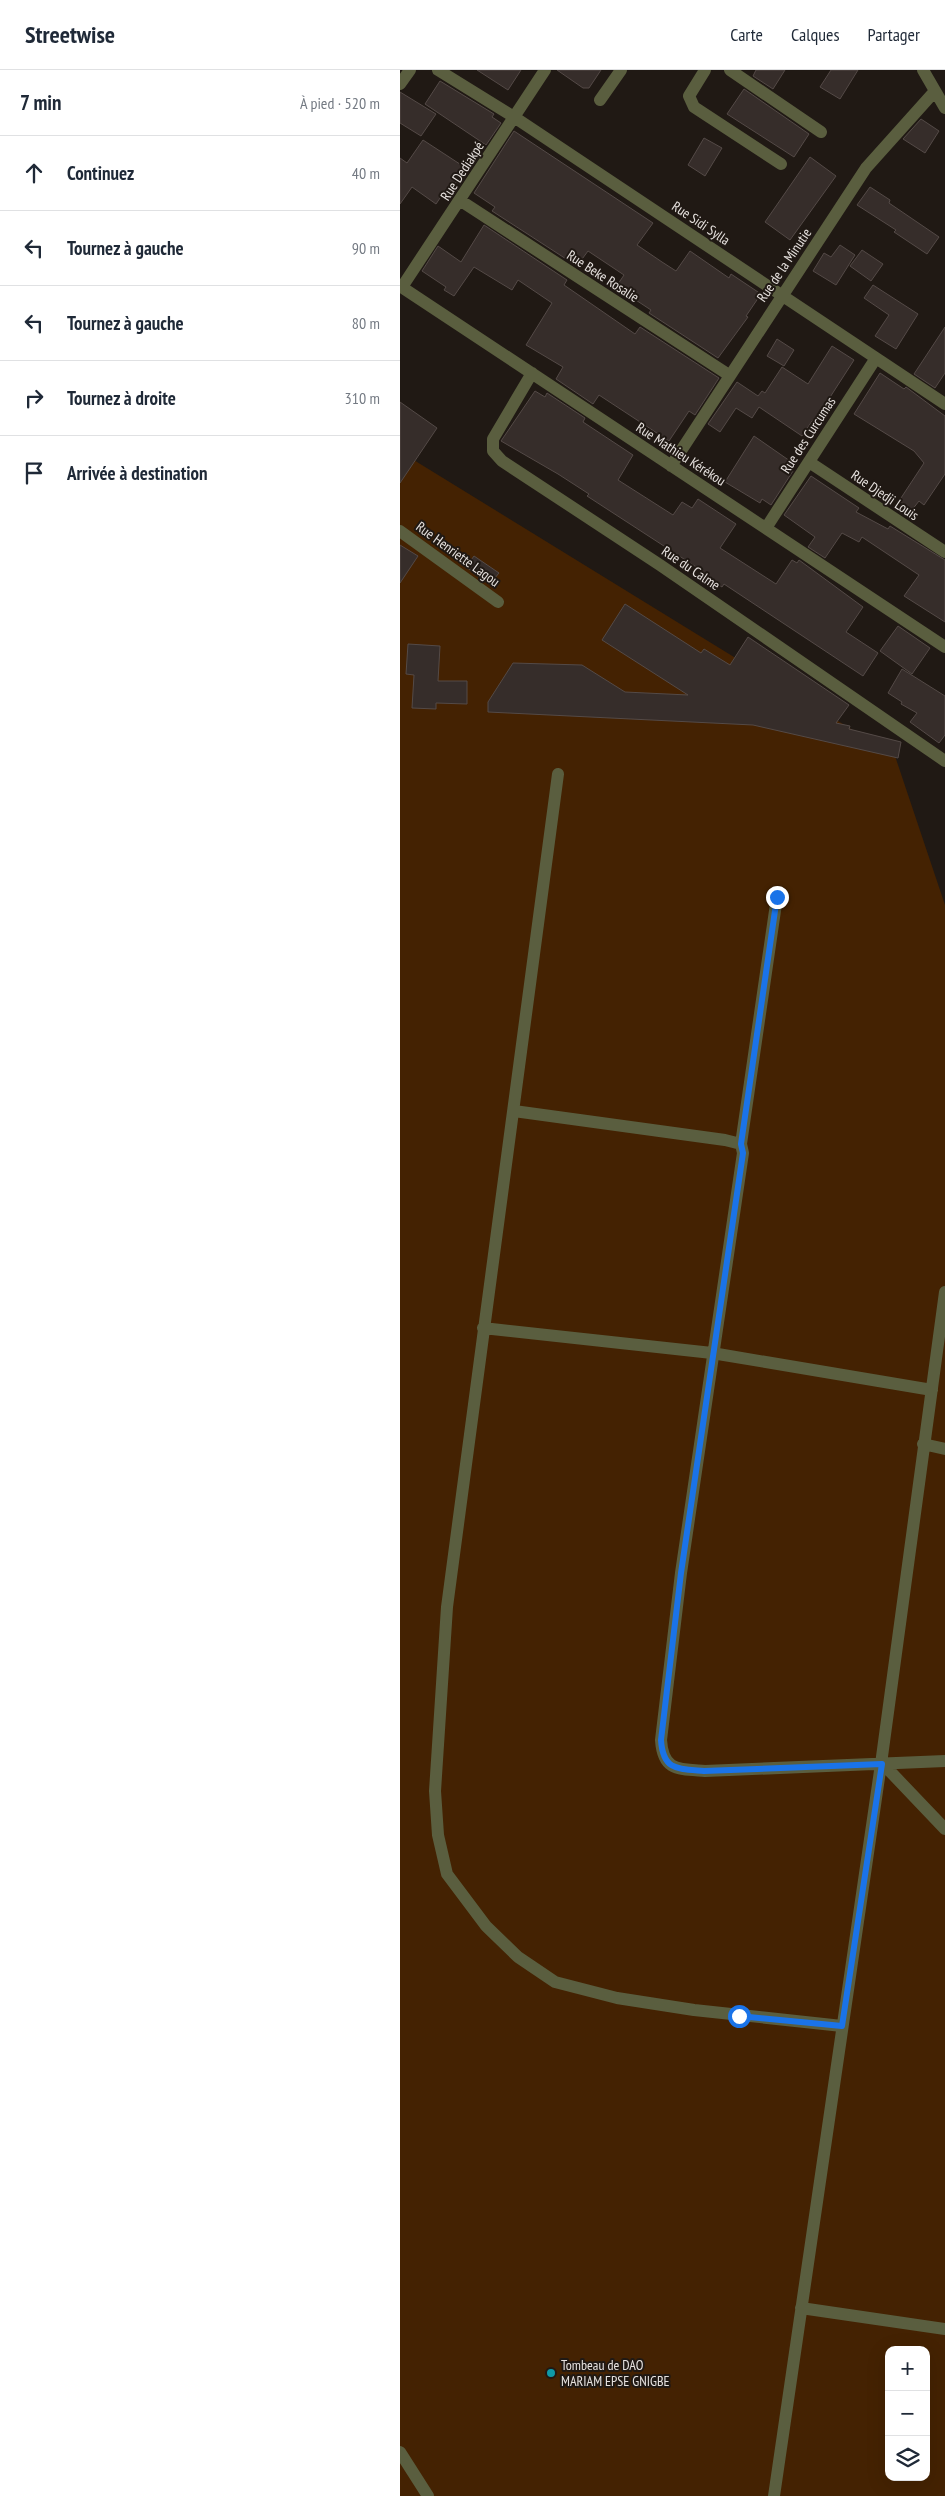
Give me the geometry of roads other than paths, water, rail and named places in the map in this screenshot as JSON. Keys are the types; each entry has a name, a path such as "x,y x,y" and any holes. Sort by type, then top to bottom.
{"street":[{"path":"400,84 410,70"},
{"name":"Rue Sidi Sylla","path":"438,70 514,117 945,404"},
{"name":"Rue Dediakpé","path":"401,286 460,201 545,70"},
{"path":"600,100 621,70"},
{"path":"705,70 689,96 694,107 781,164"},
{"path":"730,70 821,132"},
{"path":"923,70 945,108"},
{"name":"Rue de la Minutie","path":"672,466 729,375 866,168 935,91"},
{"name":"Rue Beke Rosalie","path":"460,201 729,375"},
{"name":"Rue Mathieu Kérékou","path":"401,286 945,647"},
{"name":"Rue des Curcumas","path":"766,528 876,358"},
{"name":"Rue du Calme","path":"532,374 493,440 493,451 502,462 660,565 945,760"},
{"name":"Rue Djedji Louis","path":"809,462 945,552"},
{"name":"Rue Henriette Lagou","path":"400,531 498,602"},
{"path":"558,774 447,1607 438,1723 435,1800 438,1835 447,1874 486,1926 518,1957 555,1982 617,1998 674,2007 739,2016 842,2026"},
{"path":"777,897 741,1144 743,1153 681,1573 661,1740 662,1755 666,1763 680,1769 704,1771 945,1761"},
{"path":"514,1111 741,1144"},
{"path":"774,2496 842,2026 883,1764 923,1444 945,1292"},
{"path":"483,1328 712,1353 932,1390"},
{"path":"923,1444 945,1448"},
{"path":"883,1764 945,1829"},
{"path":"801,2308 945,2329"},
{"path":"400,2452 428,2496"}],"place":[{"name":"Tombeau de DAO MARIAM EPSE GNIGBE","path":"551,2373"}]}
